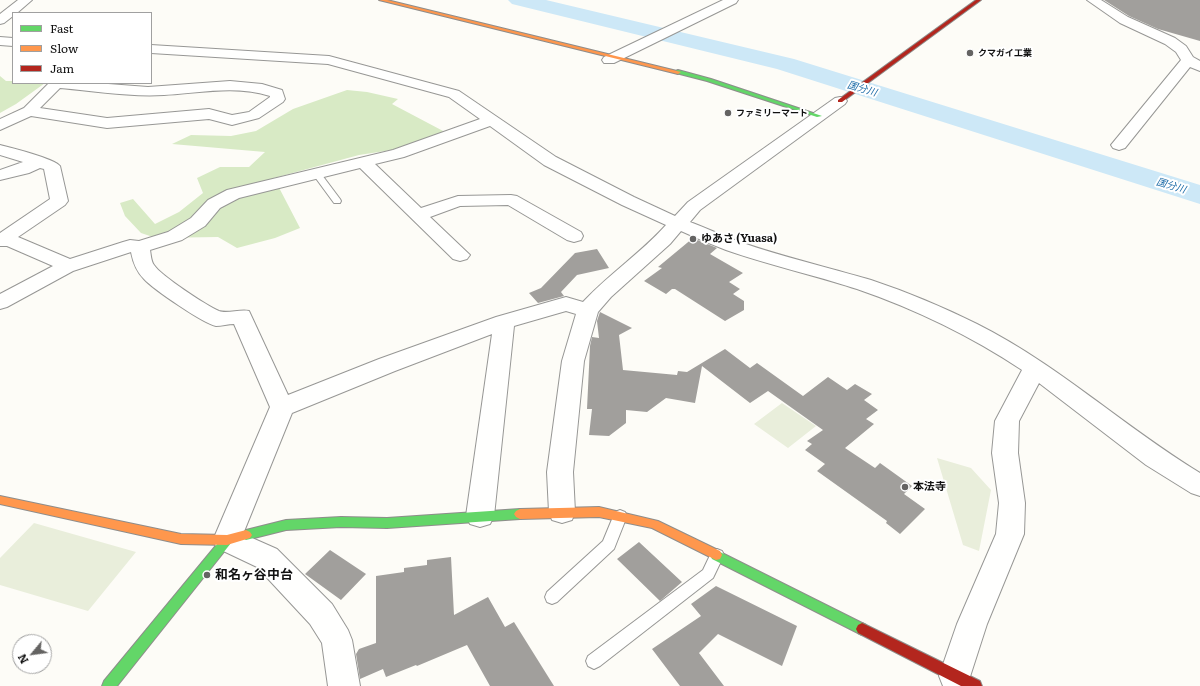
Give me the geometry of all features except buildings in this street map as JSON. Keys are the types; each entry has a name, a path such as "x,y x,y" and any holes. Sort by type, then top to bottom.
{"street":[{"path":"0,20 26,0"},
{"path":"381,0 613,54 708,80 829,109"},
{"path":"416,0 508,21"},
{"path":"646,51 686,23 732,0"},
{"path":"562,512 560,472 573,360 588,310 604,292 663,240 694,206 979,0"},
{"path":"1093,0 1124,20 1170,41 1181,49 1194,63 1120,145"},
{"path":"0,41 12,42"},
{"path":"152,49 329,60 454,94 550,161 628,201 678,224 733,246 864,285 915,304 968,328 1005,348 1036,368 1155,458 1200,486"},
{"path":"613,54 630,50 646,51 829,109"},
{"path":"0,125 29,111 56,84"},
{"path":"29,111 107,123 209,114 232,120 254,116 278,99 277,93 271,91 237,86 148,91 68,84"},
{"path":"0,302 66,267 130,246 140,247 175,236 198,222 214,204 233,194 415,149 492,120"},
{"path":"0,150 40,161 52,166 59,201 1,240"},
{"path":"0,175 23,169 40,161"},
{"path":"364,162 460,255"},
{"path":"418,215 458,202 510,200 574,236"},
{"path":"1,240 11,242 62,263 66,267"},
{"path":"140,247 143,264 151,275 190,303 217,319 242,316 282,407"},
{"path":"109,686 227,540 282,407 387,365 504,322 566,304 588,310"},
{"path":"480,516 504,322"},
{"path":"0,500 182,539 227,540 286,525 341,522 387,523 480,516 562,512 599,512 654,524 965,681 972,624 1010,534 1012,504 1005,453 1007,421 1036,368"},
{"path":"227,540 267,558 321,614 337,640 344,686"}],"lane":[{"path":"316,173 337,200"},
{"path":"552,597 609,545 620,516"},
{"path":"594,661 708,574 718,555"}],"green space":[{"path":"0,76 6,81 12,81 12,84 44,84 16,104 0,113"},
{"path":"347,90 367,92 398,99 392,104 445,132 405,148 359,155 274,178 300,228 275,238 237,248 218,237 156,238 141,233 125,216 120,203 133,199 155,224 179,212 203,193 197,178 220,167 249,167 265,152 172,144 191,135 231,136 256,131 293,109"},
{"path":"782,403 816,426 788,448 754,424"},
{"path":"937,458 971,468 991,490 979,551 963,545"},
{"path":"34,523 136,552 88,611 0,585 0,558"}],"waterway":[{"name":"国分川","path":"519,0 785,64 957,117 1200,195"}],"traffic: fast":[{"path":"678,72 709,80 819,116"},
{"path":"246,535 286,525 341,522 387,523 520,514"},
{"path":"109,686 227,540"},
{"path":"716,555 862,629"}],"traffic: slow":[{"path":"381,0 678,72"},
{"path":"0,500 181,539 227,540 246,535"},
{"path":"520,514 599,512 654,524 716,555"}],"traffic: jam":[{"path":"840,101 979,0"},
{"path":"862,629 975,686"}],"place":[{"name":"クマガイ工業","path":"970,53"},
{"name":"ファミリーマート","path":"728,113"},
{"name":"ゆあさ (Yuasa)","path":"693,239"},
{"name":"本法寺","path":"905,487"},
{"name":"和名ヶ谷中台","path":"207,575"}]}
